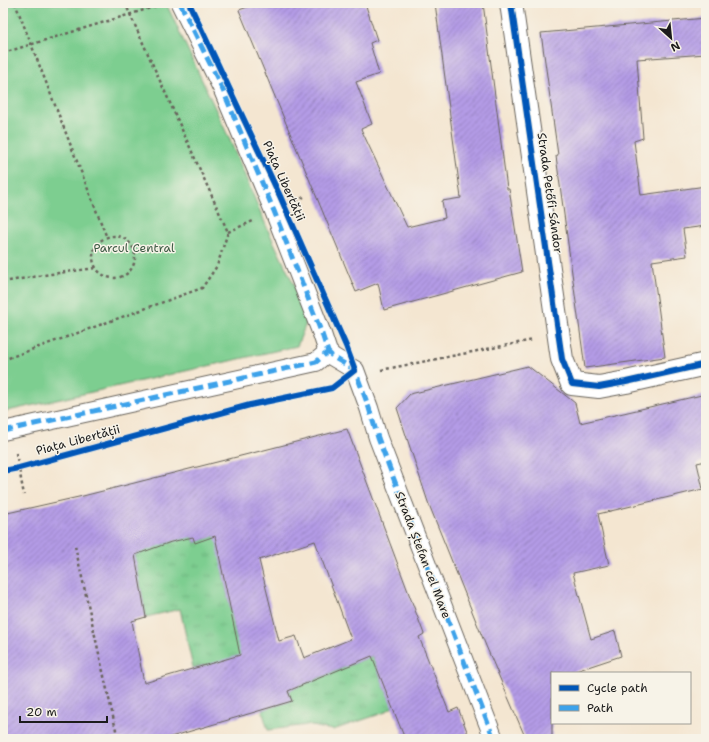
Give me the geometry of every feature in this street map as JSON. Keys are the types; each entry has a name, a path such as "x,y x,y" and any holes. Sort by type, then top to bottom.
{"street":[{"path":"3,432 316,362 328,352 320,326 271,203 222,88 180,3"},
{"name":"Strada Petőfi Sándor","path":"511,3 562,359 572,384 599,386 626,382 706,364"},
{"name":"Strada Ștefan cel Mare","path":"328,352 332,357 355,370 378,438 494,739"}],"path":[{"path":"15,3 107,238"},
{"path":"3,360 202,288 217,266 228,232 125,3"},
{"path":"3,53 158,6"},
{"path":"117,236 129,242 133,248 136,255 135,262 127,274 121,277 106,277 96,268 93,255 98,243 104,239 117,236"},
{"path":"3,282 96,268"},
{"path":"377,371 538,339"},
{"path":"75,546 118,739"}],"green space":[{"name":"Parcul Central","path":"3,3 166,3 229,138 268,230 309,316 297,346 3,412"},
{"path":"192,535 195,543 218,535 223,573 237,640 268,630 213,690 205,665 193,668 180,609 146,617 134,550 171,542"},
{"path":"372,656 393,707 383,713 333,730 307,725 268,730 262,710 292,701 288,691"}],"building":[{"path":"259,3 365,3 377,40 370,43 379,74 356,82 372,124 361,129 407,227 445,218 442,201 461,198 435,3 483,3 507,189 509,189 522,272 384,310 378,283 356,292 239,10"},
{"path":"706,18 706,54 637,59 643,138 634,141 641,195 706,186 706,226 683,229 687,256 652,261 665,357 585,368 541,33"},
{"path":"528,366 575,403 580,423 706,394 706,461 697,463 703,489 598,514 609,565 573,573 591,639 615,631 621,656 573,672 551,672 552,739 526,739 486,646 428,502 397,408 410,394"},
{"path":"347,429 424,634 419,637 449,712 458,708 470,739 405,739 372,656 288,691 292,701 164,739 3,739 3,514 83,496","holes":["215,536 240,655 144,683 132,621 146,617 135,555 171,542 193,537 195,543","315,541 351,639 304,658 296,636 279,641 259,560"]}],"marked path":[{"path":"180,3 222,88 274,211 328,352 333,357 355,370 378,438 494,739"},
{"path":"3,431 316,362 328,352"}],"cycle path":[{"name":"Piața Libertății","path":"3,471 19,468 250,405 332,388 355,370 346,346 280,196 189,3"},
{"path":"511,3 562,359 572,384 599,387 706,364"}]}
